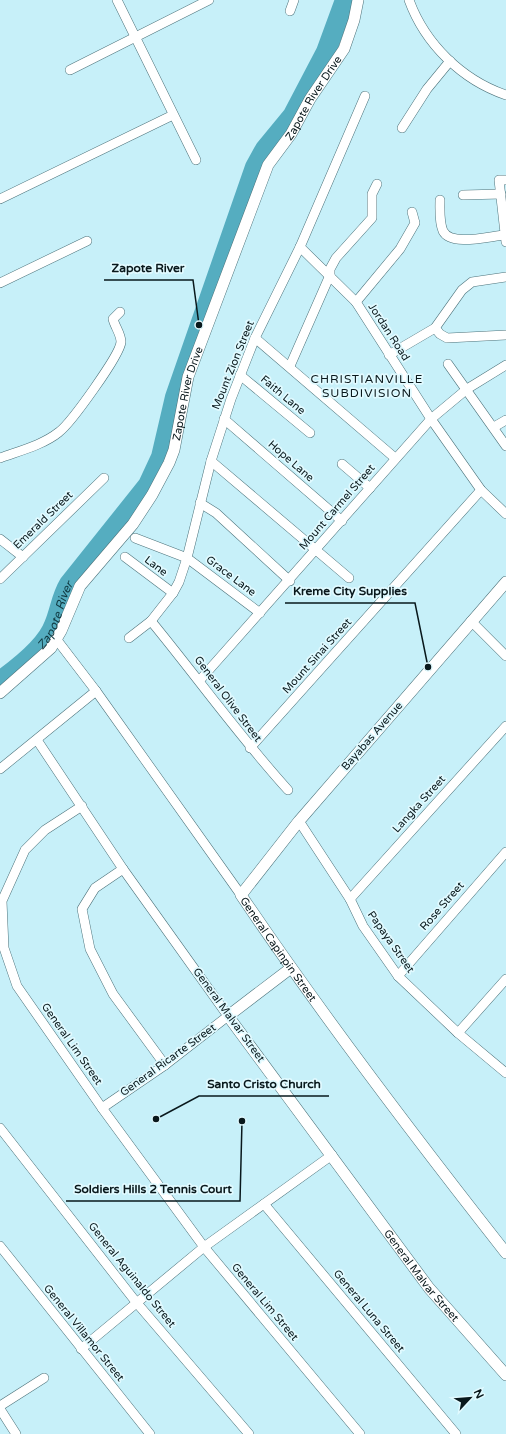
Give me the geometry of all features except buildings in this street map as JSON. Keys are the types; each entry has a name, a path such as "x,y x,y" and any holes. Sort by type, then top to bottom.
{"street":[{"path":"117,0 196,160"},
{"path":"70,70 209,0"},
{"path":"290,11 294,0"},
{"name":"Zapote River Drive","path":"0,693 44,655 57,640 80,586 133,524 169,463 174,450 188,377 263,176 271,160 291,134 310,99 344,49 354,20 358,0"},
{"path":"410,0 420,25 450,61 491,90 506,95"},
{"path":"402,128 427,89 450,61"},
{"name":"Mount Zion Street","path":"129,638 151,621 173,593 187,558 210,461 240,375 255,338 300,247 365,96"},
{"path":"0,199 173,115"},
{"path":"440,200 441,225 443,231 448,236 462,240 506,238 499,180 506,180"},
{"path":"290,366 330,275 330,269 336,258 372,218 372,194 377,184"},
{"path":"463,195 501,194"},
{"path":"356,302 400,249 414,224 412,212"},
{"path":"0,283 87,241"},
{"name":"Jordan Road","path":"300,247 356,302 431,419 480,490 506,514"},
{"path":"390,355 435,328 462,290 472,282 506,277"},
{"path":"0,458 52,436 70,420 98,382 120,347 120,334 113,319 120,312"},
{"path":"435,328 440,334 447,338 506,335"},
{"path":"255,338 290,366 396,458"},
{"path":"448,364 506,446"},
{"name":"Mount Carmel Street","path":"200,680 290,581 431,419 467,389 506,365"},
{"name":"Faith Lane","path":"240,375 310,433"},
{"name":"Hope Lane","path":"224,419 342,521"},
{"path":"494,428 506,420"},
{"path":"210,461 315,551 349,578"},
{"path":"342,464 370,488"},
{"name":"Emerald Street","path":"0,579 104,478"},
{"name":"Mount Sinai Street","path":"250,748 480,490"},
{"path":"200,503 216,513 290,581"},
{"name":"Grace Lane","path":"135,538 187,558 260,613"},
{"path":"0,539 23,556"},
{"name":"Lane","path":"125,557 173,593"},
{"name":"Bayabas Avenue","path":"242,894 299,821 506,582"},
{"name":"General Olive Street","path":"151,621 200,680 250,748 288,790"},
{"path":"471,622 506,656"},
{"name":"General Capinpin Street","path":"57,640 96,691 242,894 291,968 449,1181 506,1253"},
{"path":"0,769 96,691"},
{"name":"Langka Street","path":"350,899 506,726"},
{"name":"General Malvar Street","path":"37,740 124,869 228,1016 429,1288 506,1375"},
{"name":"General Lim Street","path":"82,806 45,830 25,850 2,901 4,948 17,986 102,1108 204,1247 360,1434"},
{"name":"Papaya Street","path":"299,821 350,899 363,926 398,976 458,1033 506,1074"},
{"name":"Rose Street","path":"398,976 506,852"},
{"path":"124,869 95,888 82,909 90,949 113,994 165,1065"},
{"name":"General Ricarte Street","path":"102,1108 165,1065 291,968"},
{"path":"458,1033 506,979"},
{"name":"General Aguinaldo Street","path":"0,1128 136,1302 249,1434"},
{"path":"81,1349 204,1247 332,1155"},
{"name":"General Luna Street","path":"264,1204 456,1434"},
{"name":"General Villamor Street","path":"0,1246 150,1434"},
{"path":"0,1406 44,1378"},
{"path":"0,1409 16,1434"}],"waterway":[{"name":"Zapote River","path":"0,681 31,656 45,641 54,625 64,594 69,584 148,485 161,457 175,397 255,167 265,149 293,115 326,52 345,0"}],"place":[{"name":"Zapote River","path":"199,325"},
{"name":"Kreme City Supplies","path":"428,667"},
{"name":"Santo Cristo Church","path":"156,1119"},
{"name":"Soldiers Hills 2 Tennis Court","path":"242,1121"}],"district":[{"name":"CHRISTIANVILLE SUBDIVISION","path":"367,386"}]}
